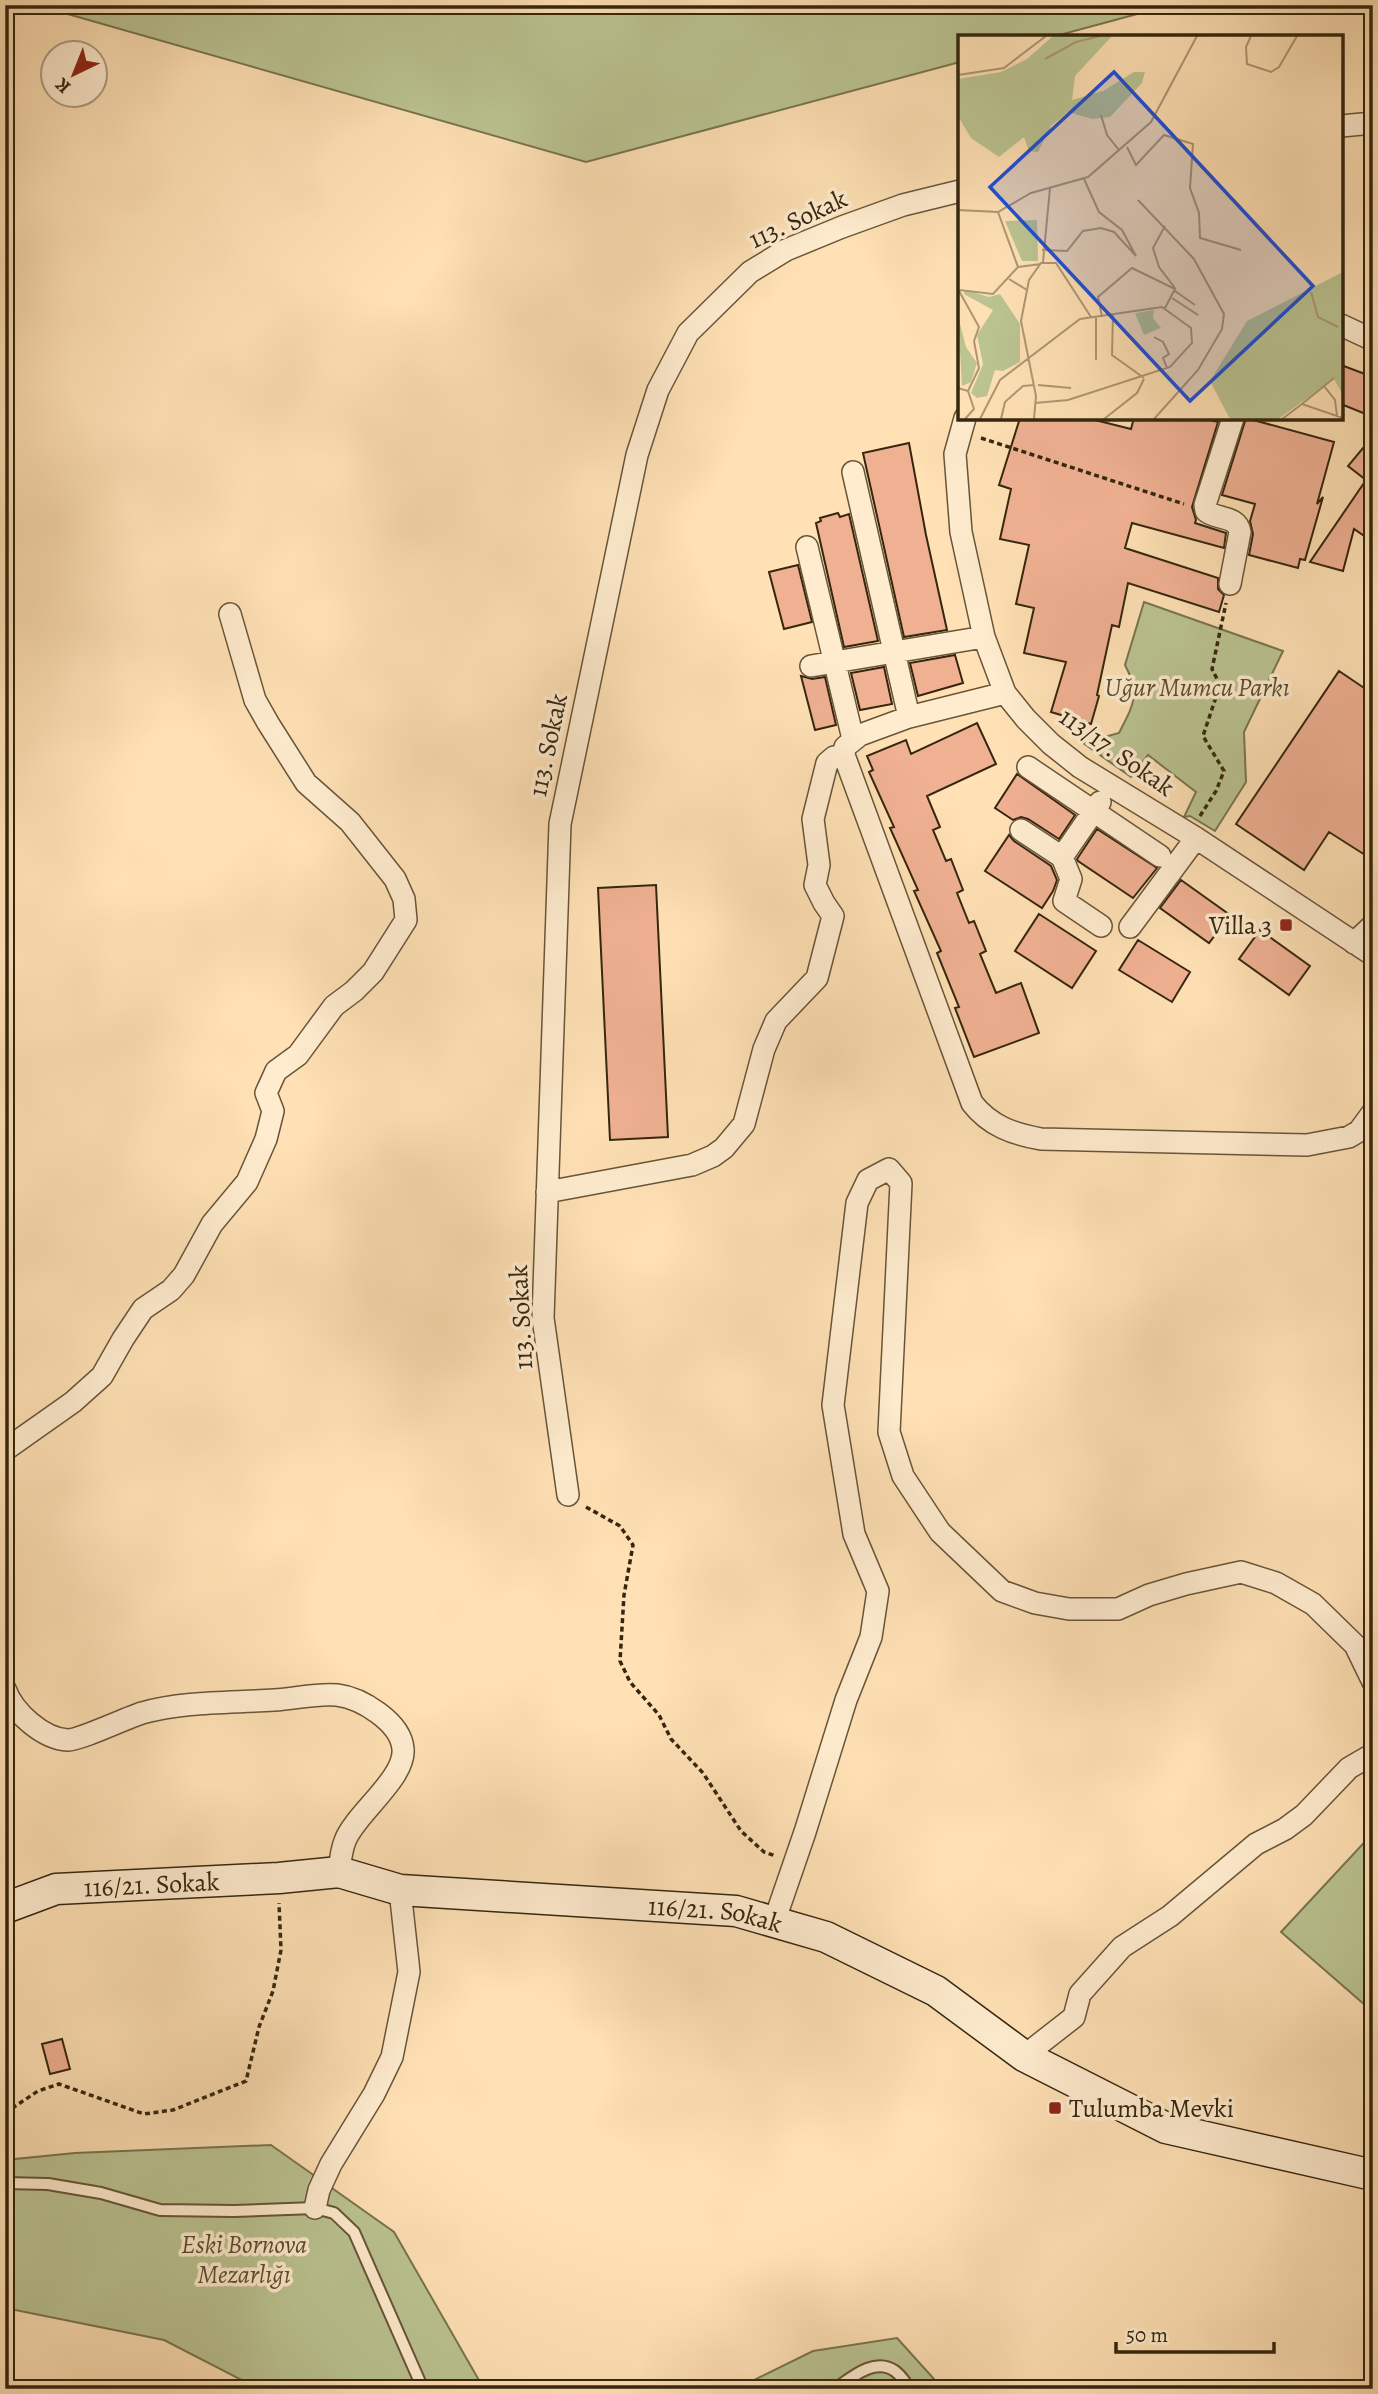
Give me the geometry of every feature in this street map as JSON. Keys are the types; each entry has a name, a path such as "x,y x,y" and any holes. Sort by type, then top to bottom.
{"street":[{"path":"1343,126 1373,123"},
{"name":"113. Sokak","path":"568,1495 543,1318 560,824 637,455 658,390 688,333 751,272 786,250 842,228 903,205 958,191"},
{"path":"1343,326 1373,340"},
{"path":"1230,584 1239,525 1233,520 1211,515 1206,511 1205,505 1232,420"},
{"name":"113/17. Sokak","path":"963,425 955,454 961,533 984,637 1005,694 1051,744 1111,788 1192,836 1373,955"},
{"path":"853,472 909,717"},
{"path":"807,547 835,662 848,747 972,1103 982,1116 1004,1130 1041,1139 1307,1145 1349,1137 1359,1131 1373,1112"},
{"path":"5,1450 73,1402 102,1376 143,1309 171,1290 184,1275 212,1224 247,1182 266,1139 273,1111 266,1093 276,1071 298,1055 334,1006 373,972 406,920 404,899 395,879 350,822 306,783 261,712 255,700 230,614"},
{"path":"811,666 984,637"},
{"path":"547,1192 692,1165 724,1148 744,1124 764,1049 776,1021 817,978 833,916 816,885 819,865 813,819 827,763 848,747 909,717 1005,694"},
{"path":"1028,767 1160,856"},
{"path":"1062,858 1111,788"},
{"path":"1021,830 1062,858 1071,879 1064,901 1101,926"},
{"path":"1130,927 1192,836"},
{"path":"1354,943 1373,925"},
{"path":"774,1922 846,1700 871,1637 878,1591 854,1534 833,1405 857,1203 868,1180 889,1169 901,1183 889,1432 903,1476 940,1532 1002,1591 1035,1604 1069,1609 1118,1609 1149,1595 1241,1572 1276,1583 1313,1604 1355,1645 1373,1682"},
{"path":"5,1689 21,1716 51,1736 70,1740 145,1712 208,1703 337,1695 360,1701 384,1718 398,1733 404,1749 399,1768 345,1840 338,1872"},
{"path":"1024,2056 1074,2017 1080,1994 1122,1947 1170,1916 1256,1844 1286,1829 1304,1815 1349,1768 1373,1754"},
{"name":"116/21. Sokak","path":"5,1908 56,1889 279,1878 338,1872 400,1890 736,1911 826,1937 936,1991 1024,2056 1166,2128 1373,2175"},
{"path":"315,2208 319,2190 331,2164 374,2094 392,2057 409,1972 400,1890"}],"lane":[{"path":"5,2183 48,2185 102,2193 160,2210 315,2208 334,2213 354,2232 423,2389"},
{"path":"835,2389 869,2367 882,2365 901,2376 908,2389"}],"path":[{"path":"963,425 1206,511"},
{"path":"1192,836 1224,771 1203,736 1220,685 1212,669 1230,584"},
{"path":"568,1495 620,1526 633,1545 624,1595 620,1661 630,1682 659,1715 671,1739 703,1773 741,1831 764,1852 795,1863"},
{"path":"5,2113 38,2091 59,2084 144,2114 173,2110 246,2081 259,2027 273,1991 281,1950 279,1878"}],"green space":[{"path":"36,5 1147,5 1145,12 1059,35 958,35 958,63 586,162"},
{"name":"Uğur Mumcu Parkı","path":"1144,602 1283,651 1244,732 1246,782 1215,831 1190,816 1184,817 1196,792 1148,755 1131,777 1083,743 1119,733 1128,715 1134,692 1125,665"},
{"path":"1373,1833 1373,2012 1281,1932"},
{"name":"Eski Bornova Mezarlığı","path":"271,2145 394,2232 484,2389 259,2389 164,2340 5,2308 5,2160 75,2153"},
{"path":"897,2338 943,2389 736,2389 813,2351"}],"building":[{"path":"1343,366 1373,377 1373,417 1343,405"},
{"path":"1019,420 1095,420 1131,429 1133,420 1218,422 1192,507 1195,523 1226,533 1224,548 1132,523 1125,548 1218,578 1218,589 1224,595 1219,612 1128,583 1119,627 1112,625 1091,724 1051,712 1066,662 1024,653 1034,608 1016,604 1029,545 1000,539 1011,489 999,485"},
{"path":"1245,420 1334,442 1317,504 1323,497 1305,560 1300,559 1298,568 1249,555 1253,534 1250,521 1255,504 1222,495"},
{"path":"1373,436 1373,542 1354,529 1343,571 1310,562 1366,480 1348,466"},
{"path":"909,443 947,630 904,637 863,453"},
{"path":"838,513 840,517 849,514 878,641 844,647 816,523 821,521 820,518"},
{"path":"798,565 812,622 784,629 769,572"},
{"path":"955,655 963,683 918,696 910,663"},
{"path":"884,667 892,704 860,710 851,673"},
{"path":"1339,671 1373,694 1373,860 1329,832 1304,870 1236,824"},
{"path":"801,676 812,679 825,677 836,725 815,730"},
{"path":"977,723 996,764 927,796 940,827 933,830 946,861 951,859 963,890 957,893 969,923 974,921 986,951 980,954 996,993 1021,983 1039,1033 974,1057 955,1008 959,1007 937,953 941,951 914,891 918,890 890,828 894,827 869,772 873,770 867,756 906,740 911,754"},
{"path":"1017,774 1075,815 1059,839 1028,819 1021,817 1013,820 995,808"},
{"path":"1097,829 1157,868 1133,898 1078,861"},
{"path":"1009,835 1051,866 1057,880 1042,908 985,871"},
{"path":"1181,880 1230,915 1209,943 1160,908"},
{"path":"656,885 668,1137 610,1140 598,888"},
{"path":"1039,914 1096,951 1072,988 1015,951"},
{"path":"1260,930 1310,966 1289,995 1239,959"},
{"path":"1138,940 1190,972 1172,1002 1119,970"},
{"path":"62,2039 70,2069 50,2074 42,2044"}],"place":[{"name":"Villa 3","path":"1286,925"},
{"name":"Tulumba Mevki","path":"1055,2108"}]}
